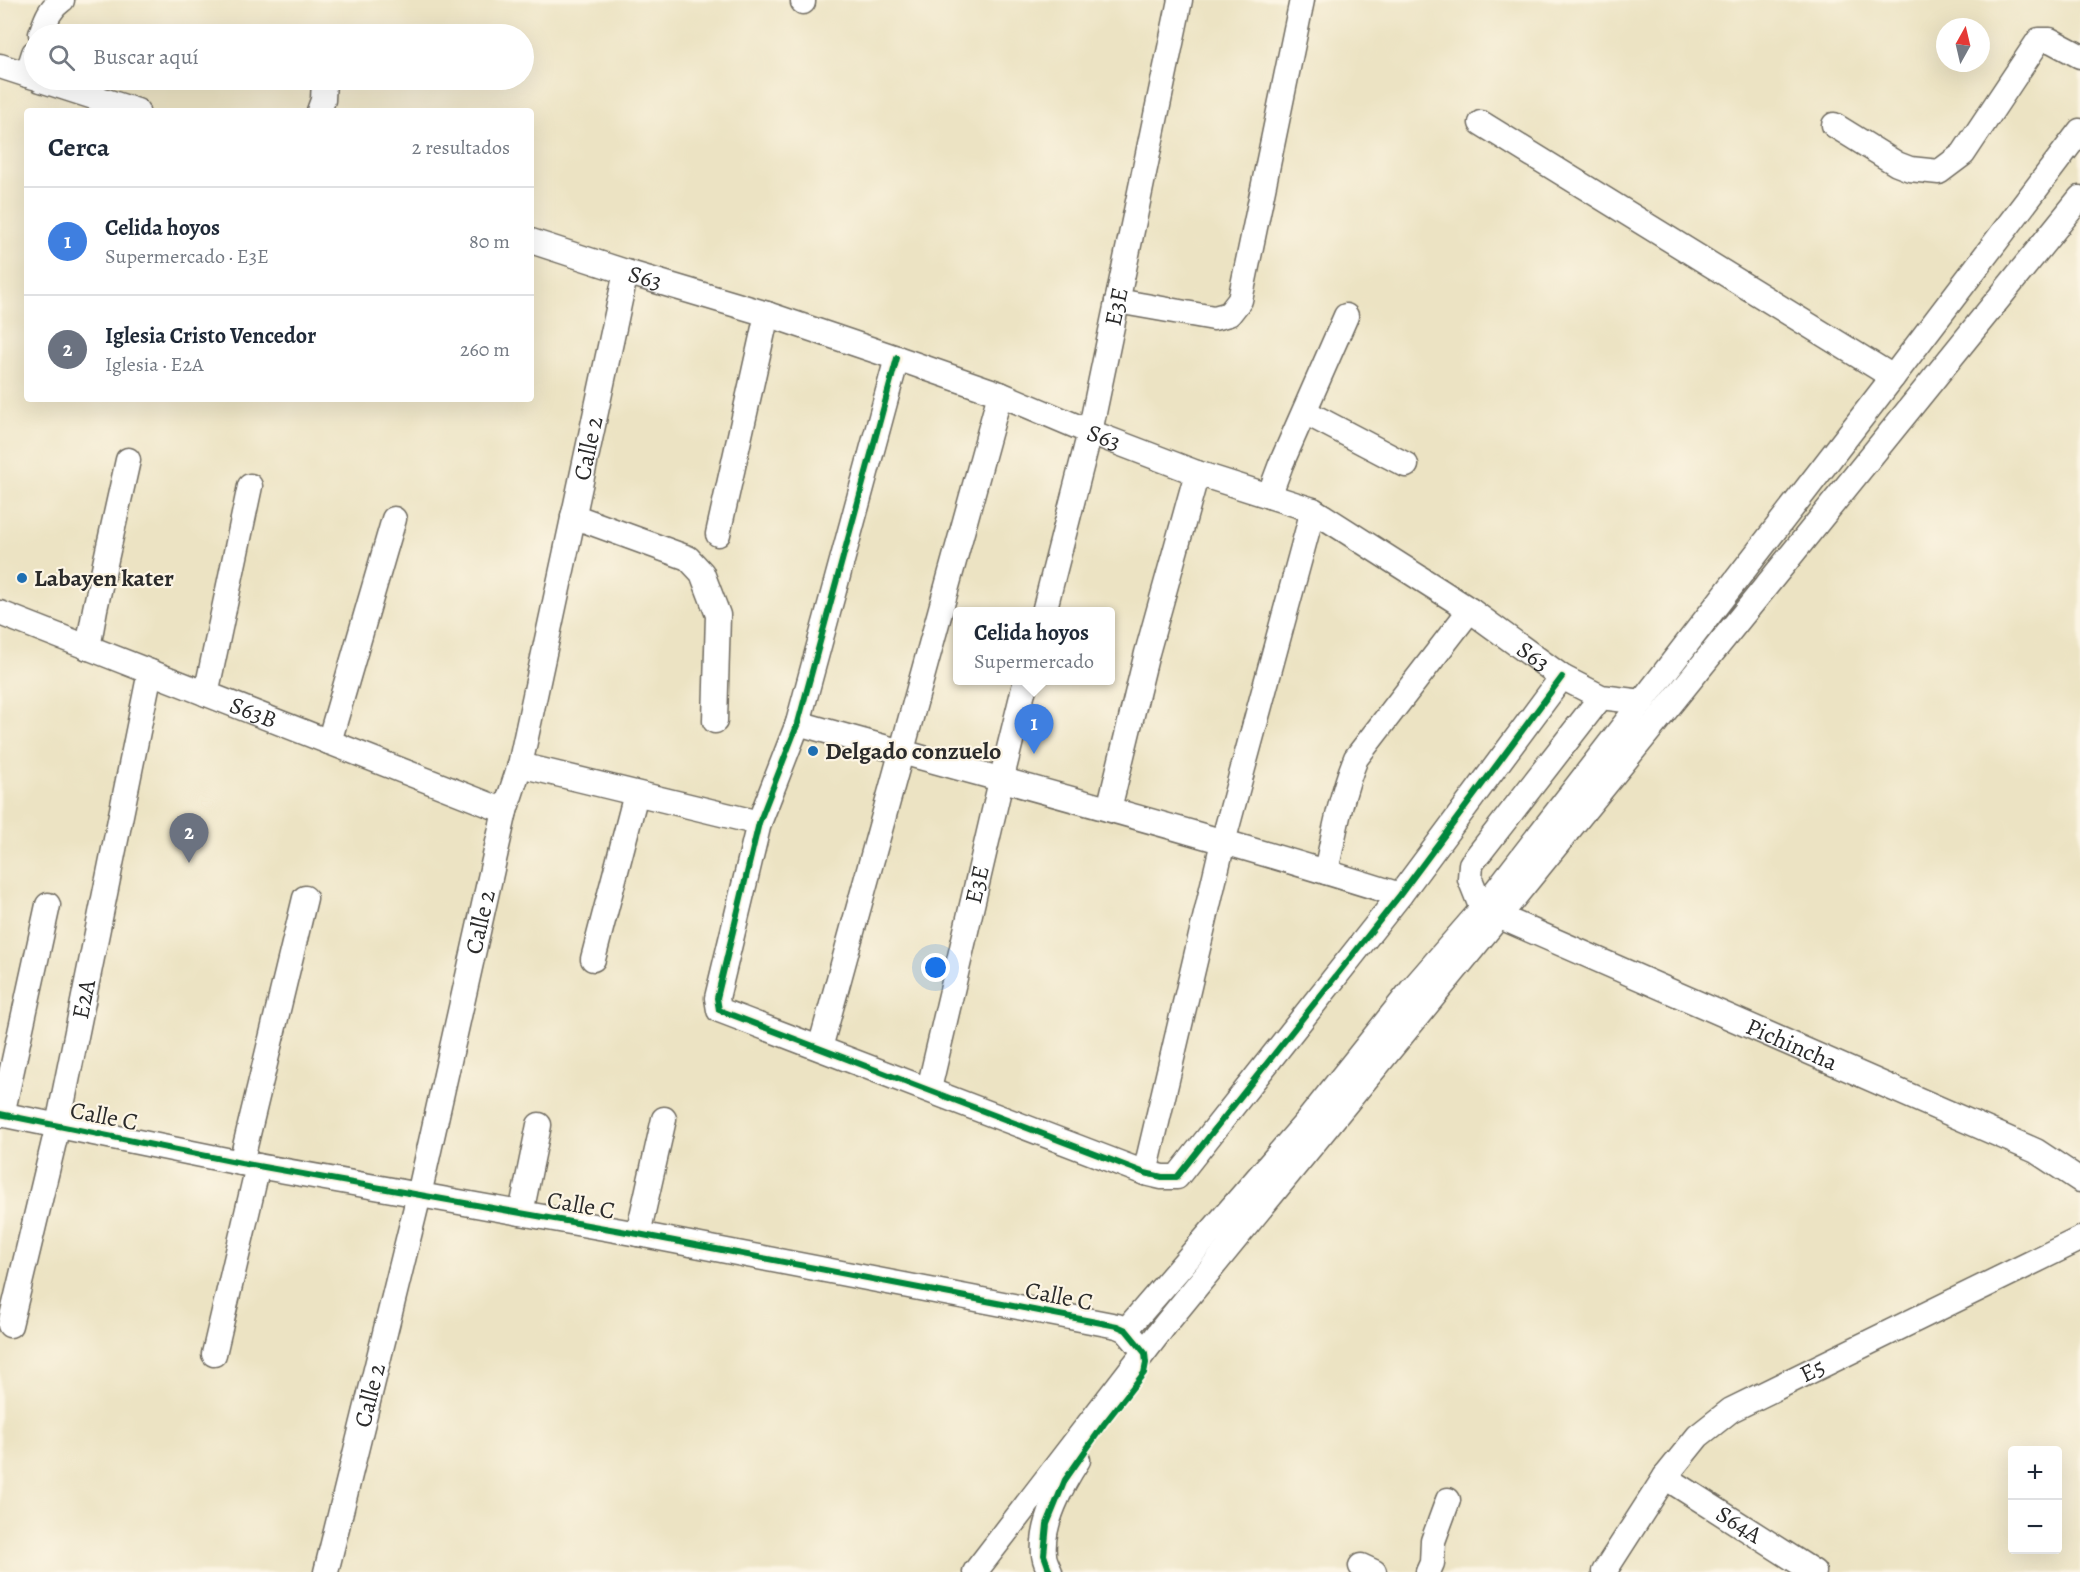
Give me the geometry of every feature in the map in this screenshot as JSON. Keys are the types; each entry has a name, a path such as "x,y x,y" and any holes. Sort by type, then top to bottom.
{"street":[{"path":"44,24 55,4 62,0"},
{"name":"E3E","path":"1045,607 1090,432 1180,0"},
{"path":"1116,301 1214,318 1229,314 1240,300 1302,0"},
{"path":"1834,125 1897,164 1910,169 1939,172 1964,154 2039,40 2050,40 2080,56"},
{"path":"0,66 24,70"},
{"path":"83,90 129,108"},
{"path":"320,108 323,90"},
{"path":"1481,123 1893,376"},
{"path":"1050,1572 1044,1555 1047,1524 1065,1480 1104,1424 1144,1373 1146,1363 1144,1353 1126,1330 1308,1120 1414,987 1491,912 1642,702 2080,131"},
{"path":"975,1572 1491,912 2080,198"},
{"name":"S63","path":"534,242 767,314 897,358 1000,394 1197,473 1313,510 1470,610 1562,677 1601,697 1642,702"},
{"name":"Calle 2","path":"326,1572 419,1195 505,811 520,765 626,272"},
{"path":"718,534 767,314"},
{"path":"1269,496 1346,316"},
{"path":"897,358 798,723 759,823 717,1005 719,1010 1145,1173 1162,1177 1177,1177 1400,895 1562,677"},
{"path":"820,1048 1000,394"},
{"path":"1305,412 1406,465"},
{"path":"88,648 94,609 128,460"},
{"path":"1109,810 1147,653 1197,473"},
{"path":"206,694 250,486"},
{"path":"1145,1173 1223,842 1313,510"},
{"path":"573,516 688,558 702,573 718,615 715,721"},
{"path":"329,742 394,519"},
{"path":"1326,872 1338,813 1356,758 1470,610"},
{"name":"S63B","path":"0,613 505,811"},
{"name":"E2A","path":"10,1325 58,1125 150,672"},
{"name":"E3E","path":"929,1089 1000,781 1025,685"},
{"path":"1491,912 1470,879 1471,864 1601,697"},
{"path":"798,723 1223,842 1400,895"},
{"path":"520,765 759,823"},
{"path":"593,959 636,794"},
{"path":"214,1354 304,898"},
{"path":"1,1114 48,905"},
{"name":"Pichincha","path":"1491,912 2036,1151 2080,1180"},
{"name":"Calle C","path":"1,1114 250,1164 638,1234 1117,1326 1126,1330"},
{"path":"638,1234 664,1119"},
{"path":"521,1213 539,1125"},
{"name":"E5","path":"1604,1572 1665,1478 1698,1436 1731,1410 2080,1239"},
{"name":"S64A","path":"1665,1478 1814,1572"},
{"path":"1428,1572 1432,1563 1433,1541 1448,1500"}],"cycle path":[{"path":"897,358 798,723 759,823 717,998 719,1010 1145,1173 1162,1177 1177,1177 1400,895 1562,677"},
{"path":"0,1114 241,1163 638,1234 1117,1326 1126,1330 1145,1353 1144,1373 1104,1424 1065,1480 1047,1524 1044,1555 1050,1572"}],"place":[{"name":"Labayen kater","path":"22,578"},
{"name":"Delgado conzuelo","path":"813,751"},
{"name":"Celida hoyos","path":"1034,754"},
{"name":"Iglesia Cristo Vencedor","path":"189,863"}]}
